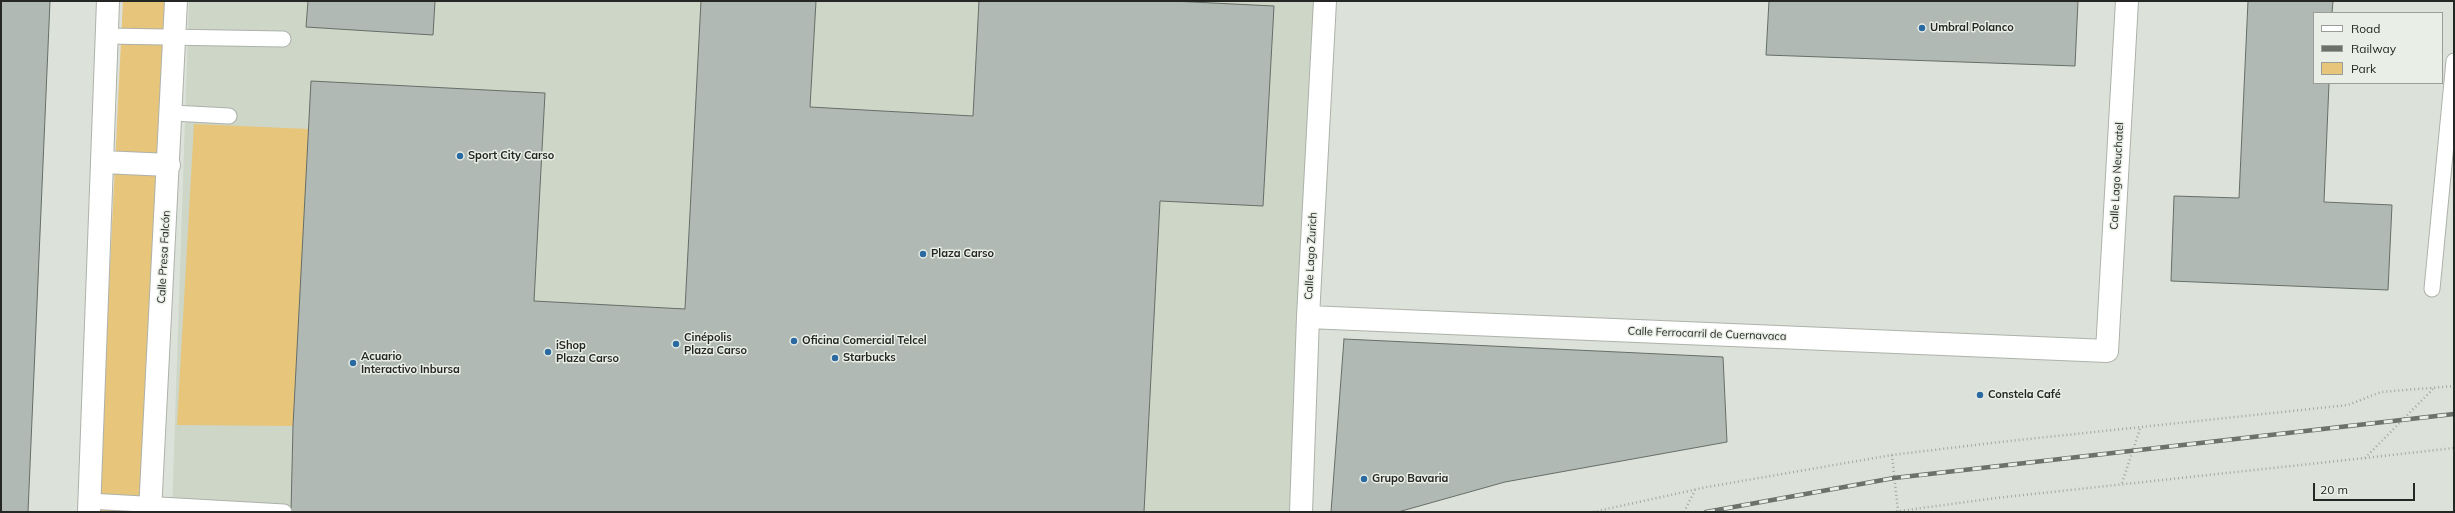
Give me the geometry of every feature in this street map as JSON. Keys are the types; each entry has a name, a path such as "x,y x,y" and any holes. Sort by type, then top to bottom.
{"street":[{"path":"89,506 108,1"},
{"name":"Calle Presa Falcón","path":"150,508 176,38 176,1"},
{"name":"Calle Lago Zurich","path":"1301,512 1308,317 1325,1"},
{"name":"Calle Lago Neuchatel","path":"2107,352 2127,1"},
{"path":"102,162 169,165"},
{"name":"Calle Ferrocarril de Cuernavaca","path":"1308,317 2107,352"}],"lane":[{"path":"107,36 284,39"},
{"path":"2432,289 2454,61"},
{"path":"172,113 229,116"},
{"path":"89,506 284,512"}],"path":[{"path":"1592,512 1696,489 1892,455 2348,405 2381,392 2454,386"},
{"path":"2365,458 2434,388"},
{"path":"2122,484 2140,428"},
{"path":"1892,512 2122,484 2454,448"},
{"path":"1892,455 1898,511"},
{"path":"1684,512 1696,489"}],"shaded area":[{"name":"Plaza Carso","path":"189,1 1324,1 1294,512 172,512"}],"green space":[{"path":"123,1 166,1 142,512 98,512"},
{"path":"194,124 309,129 293,426 177,425"}],"building":[{"path":"1,1 50,1 28,512 1,512"},
{"path":"308,1 435,1 433,35 306,27"},
{"name":"Plaza Carso","path":"701,1 816,1 810,107 973,116 979,1 1172,1 1274,6 1263,206 1160,201 1144,512 291,512 293,426 311,81 545,93 534,301 685,309"},
{"name":"Umbral Polanco","path":"1769,1 2078,1 2075,66 1766,55"},
{"path":"2248,1 2333,1 2332,12 2313,12 2313,84 2329,84 2324,202 2392,205 2388,290 2171,281 2174,196 2239,198"},
{"path":"1344,339 1723,357 1727,442 1505,482 1398,512 1331,512"}],"railway":[{"path":"1706,512 1894,478 2454,414"}],"place":[{"name":"Umbral Polanco","path":"1922,28"},
{"name":"Sport City Carso","path":"460,156"},
{"name":"Plaza Carso","path":"923,254"},
{"name":"Oficina Comercial Telcel","path":"794,341"},
{"name":"Cinépolis Plaza Carso","path":"676,344"},
{"name":"iShop Plaza Carso","path":"548,352"},
{"name":"Starbucks","path":"835,358"},
{"name":"Acuario Interactivo Inbursa","path":"353,363"},
{"name":"Constela Café","path":"1980,395"},
{"name":"Grupo Bavaria","path":"1364,479"}]}
